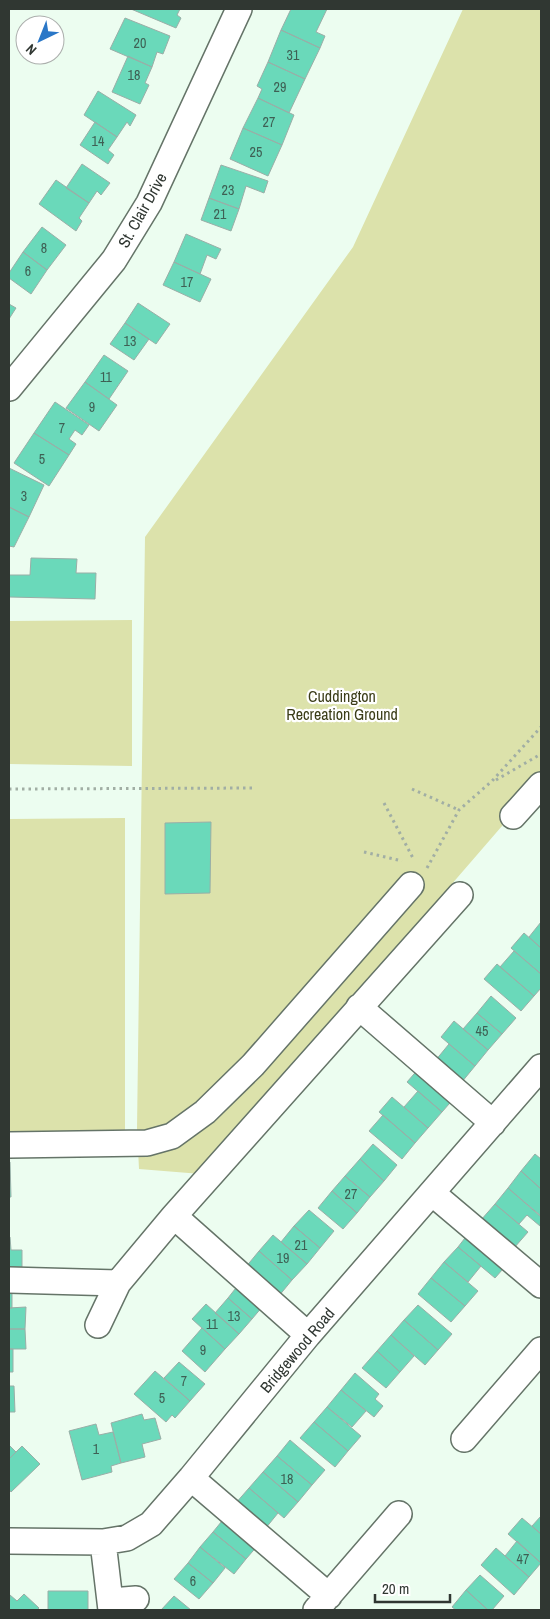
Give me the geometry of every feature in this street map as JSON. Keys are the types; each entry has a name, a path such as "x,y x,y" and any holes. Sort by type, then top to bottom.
{"street":[{"name":"St. Clair Drive","path":"9,388 114,260 149,203 239,9"},
{"path":"513,816 541,785"},
{"path":"9,1144 147,1142 172,1136 205,1112 253,1065 420,873"},
{"path":"98,1325 118,1283 174,1216 460,895"},
{"path":"359,1008 493,1123"},
{"name":"Bridgewood Road","path":"9,1541 103,1542 127,1538 151,1524 308,1335 541,1067"},
{"path":"432,1193 541,1285"},
{"path":"174,1216 308,1335"},
{"path":"9,1280 118,1283"},
{"path":"464,1439 536,1366"},
{"path":"191,1478 323,1603 399,1514"},
{"path":"103,1542 111,1606 136,1600"}],"path":[{"path":"420,873 459,810 492,782 541,727"},
{"path":"492,782 541,754"},
{"path":"9,790 255,788"},
{"path":"412,789 459,810"},
{"path":"364,852 417,865 384,803"}],"green space":[{"name":"Cuddington Recreation Ground","path":"463,9 541,9 541,781 201,1174 139,1169 137,1129 145,537 353,247"},
{"path":"132,620 132,766 9,764 9,621"},
{"path":"125,818 125,1136 9,1136 9,819"}],"building":[{"path":"131,9 180,9 177,15 181,18 176,28"},
{"path":"291,9 327,9 316,32 325,36 320,48 281,30"},
{"path":"125,18 170,36 163,54 157,52 152,67 110,49"},
{"path":"281,30 320,48 305,79 268,62"},
{"path":"128,56 152,67 145,83 149,85 140,104 112,92"},
{"path":"268,62 305,79 289,113 258,98 262,89 257,86"},
{"path":"98,91 136,115 130,126 127,122 117,137 84,115"},
{"path":"258,98 294,115 282,145 243,128"},
{"path":"95,122 117,137 108,150 114,155 108,164 80,145"},
{"path":"243,128 282,145 268,176 230,159"},
{"path":"82,164 110,183 101,195 97,191 89,203 66,188"},
{"path":"221,165 268,181 264,193 246,186 239,209 209,198"},
{"path":"56,180 89,203 79,218 82,221 76,231 39,204"},
{"path":"209,198 239,209 231,231 201,220"},
{"path":"42,227 66,245 47,270 23,252"},
{"path":"186,234 221,249 216,259 207,255 200,274 174,262"},
{"path":"23,252 47,270 31,294 9,278 9,273"},
{"path":"174,262 211,279 200,302 163,285"},
{"path":"138,303 170,324 156,344 125,323"},
{"path":"9,304 16,308 9,319"},
{"path":"125,323 149,339 134,360 110,344"},
{"path":"104,355 128,371 109,399 85,382"},
{"path":"85,382 117,405 99,431 66,408"},
{"path":"55,402 89,425 82,435 75,430 69,439 76,444 69,455 34,433"},
{"path":"34,433 69,455 49,486 14,463"},
{"path":"9,468 44,485 29,517 9,507"},
{"path":"9,507 29,517 14,547 9,546"},
{"path":"31,558 77,559 76,573 96,573 95,599 9,597 9,575 30,575"},
{"path":"211,822 210,893 165,894 165,823"},
{"path":"541,922 541,948 529,937"},
{"path":"524,933 541,948 541,974 511,948"},
{"path":"514,951 541,974 541,988 534,996 500,967"},
{"path":"497,964 534,996 521,1011 484,979"},
{"path":"491,996 516,1018 502,1034 477,1013"},
{"path":"477,1013 502,1034 488,1050 463,1029"},
{"path":"454,1021 488,1050 475,1066 441,1037"},
{"path":"449,1044 475,1066 461,1083 435,1061"},
{"path":"421,1066 456,1096 442,1112 407,1082"},
{"path":"418,1091 442,1112 428,1128 404,1107"},
{"path":"392,1097 428,1128 415,1143 379,1112"},
{"path":"383,1115 415,1143 402,1159 369,1131"},
{"path":"373,1144 397,1165 384,1181 360,1159"},
{"path":"535,1154 541,1159 541,1189 521,1171"},
{"path":"360,1159 384,1181 370,1197 345,1176"},
{"path":"10,1162 11,1197 9,1197"},
{"path":"521,1171 541,1189 541,1216 508,1188"},
{"path":"345,1176 370,1197 357,1213 332,1191"},
{"path":"508,1188 541,1217 540,1226 527,1215 519,1224 495,1204"},
{"path":"332,1191 357,1213 343,1229 318,1208"},
{"path":"495,1204 528,1232 514,1248 481,1220"},
{"path":"309,1210 334,1231 320,1248 294,1226"},
{"path":"294,1226 320,1248 307,1264 281,1242"},
{"path":"472,1229 510,1261 495,1278 458,1247"},
{"path":"273,1235 307,1264 292,1280 259,1251"},
{"path":"9,1237 11,1250 22,1250 22,1267 9,1267"},
{"path":"458,1247 481,1266 468,1282 444,1262"},
{"path":"259,1251 292,1280 278,1297 245,1268"},
{"path":"444,1262 478,1291 465,1306 431,1278"},
{"path":"431,1278 465,1306 451,1322 418,1294"},
{"path":"243,1279 268,1300 252,1319 228,1298"},
{"path":"9,1287 12,1288 12,1308 9,1308"},
{"path":"228,1298 252,1319 239,1334 215,1313"},
{"path":"206,1304 239,1334 225,1349 192,1319"},
{"path":"418,1305 452,1334 438,1350 404,1320"},
{"path":"26,1307 25,1329 9,1329 9,1308"},
{"path":"404,1320 438,1350 425,1365 391,1335"},
{"path":"202,1328 225,1349 205,1372 182,1351"},
{"path":"9,1329 25,1329 26,1349 9,1349"},
{"path":"391,1335 414,1356 400,1372 377,1351"},
{"path":"9,1349 13,1349 13,1372 9,1372"},
{"path":"377,1351 400,1372 386,1388 362,1368"},
{"path":"179,1362 205,1384 190,1401 164,1378"},
{"path":"155,1371 190,1401 175,1418 172,1415 166,1422 134,1394"},
{"path":"355,1373 379,1394 375,1399 383,1406 374,1417 341,1390"},
{"path":"9,1386 14,1386 15,1412 9,1412"},
{"path":"341,1390 366,1411 352,1427 327,1407"},
{"path":"327,1407 361,1436 348,1451 314,1422"},
{"path":"142,1414 144,1420 155,1418 161,1439 142,1444 145,1457 121,1463 111,1423"},
{"path":"314,1422 348,1451 335,1467 300,1438"},
{"path":"96,1424 99,1435 113,1432 121,1463 111,1466 112,1472 82,1480 69,1431"},
{"path":"290,1440 325,1470 312,1485 277,1456"},
{"path":"9,1445 16,1452 9,1459"},
{"path":"22,1446 40,1464 11,1492 9,1489 9,1459"},
{"path":"277,1456 312,1485 298,1502 263,1472"},
{"path":"263,1472 298,1502 284,1518 249,1488"},
{"path":"249,1488 278,1513 265,1529 235,1504"},
{"path":"226,1516 259,1544 246,1559 213,1532"},
{"path":"541,1516 541,1534 532,1526"},
{"path":"522,1518 541,1534 541,1563 508,1534"},
{"path":"213,1532 246,1559 234,1574 200,1547"},
{"path":"517,1541 541,1563 529,1577 505,1556"},
{"path":"200,1547 225,1568 213,1583 188,1563"},
{"path":"496,1548 529,1577 514,1595 481,1565"},
{"path":"188,1563 213,1583 199,1599 174,1579"},
{"path":"480,1575 504,1596 492,1610 488,1610 466,1590"},
{"path":"466,1590 488,1610 456,1610 452,1607"},
{"path":"48,1591 88,1591 88,1610 48,1610"},
{"path":"24,1594 39,1608 37,1610 9,1610 10,1595 17,1601"},
{"path":"174,1596 191,1610 161,1610"}]}
